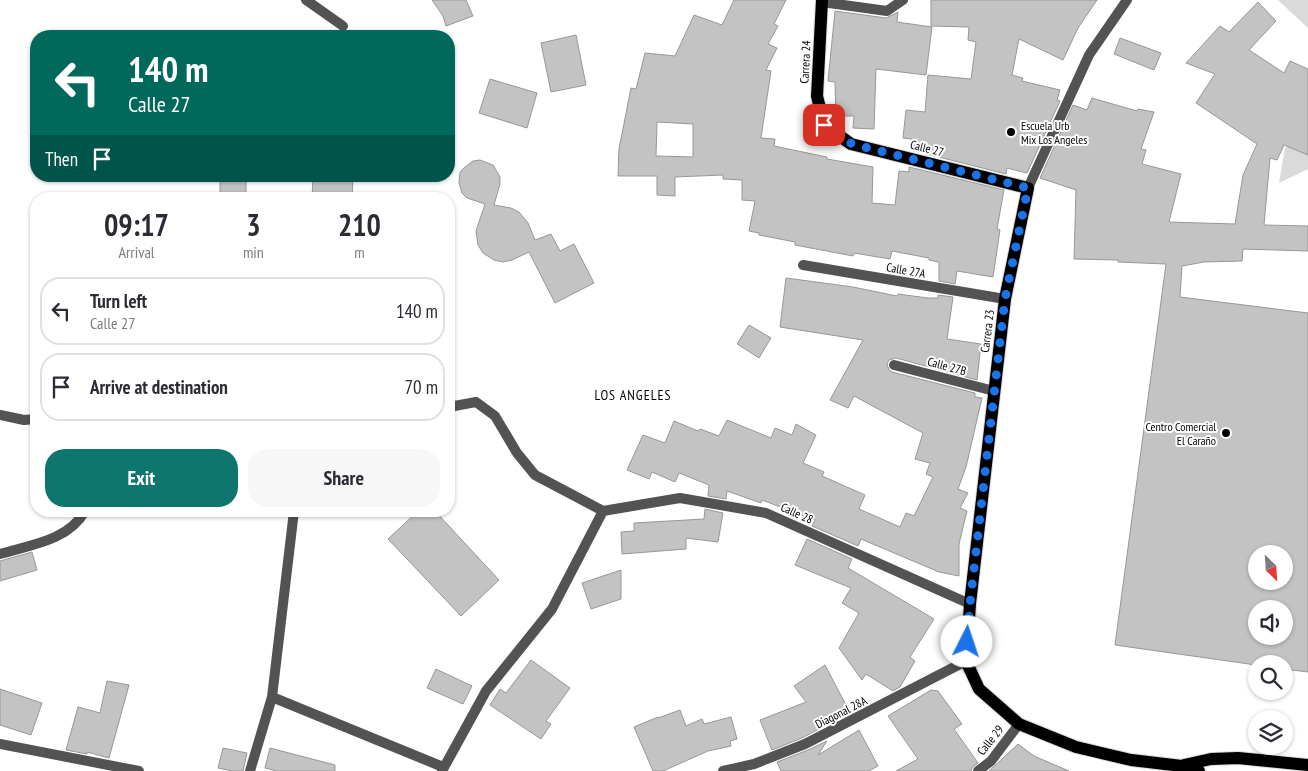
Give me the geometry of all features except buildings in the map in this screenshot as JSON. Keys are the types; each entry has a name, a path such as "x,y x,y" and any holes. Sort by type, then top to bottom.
{"main road":[{"name":"Carrera 24","path":"822,1 817,96 824,125"},
{"name":"Calle 27","path":"824,125 852,144 1028,188"},
{"name":"Carrera 23","path":"1019,724 979,688 966,661 970,604 1005,299 1028,188"},
{"path":"1019,724 1076,747 1168,768 1211,759 1238,758 1308,765"},
{"path":"1182,766 1199,771"}],"street":[{"path":"306,0 343,26"},
{"path":"822,1 887,11 903,0"},
{"name":"Carrera 23","path":"1028,188 1089,55 1127,0"},
{"name":"Calle 27A","path":"803,265 1005,299"},
{"name":"Calle 27B","path":"894,365 994,392"},
{"path":"272,696 442,769 486,691 552,608 603,511 535,474 517,453 495,416 476,402 455,406"},
{"path":"0,415 30,420"},
{"name":"Calle 28","path":"603,511 680,498 766,513 970,604"},
{"path":"0,554 58,537 81,517"},
{"path":"250,771 272,696 293,517"},
{"name":"Diagonal 28A","path":"723,771 754,764 806,744 966,661"},
{"name":"Calle 29","path":"978,771 991,761 1019,724"},
{"path":"0,744 139,771"}],"shaded area":[{"path":"1278,0 1308,0 1308,28"},
{"path":"1308,135 1308,169 1279,183 1285,148"}],"place":[{"name":"Escuela Urb Mix Los Angeles","path":"1011,132"},
{"name":"Centro Comercial El Caraño","path":"1226,433"}],"district":[{"name":"LOS ANGELES","path":"633,395"}],"route":[{"path":"824,125 852,144 1028,188 1005,299 967,642"}]}
